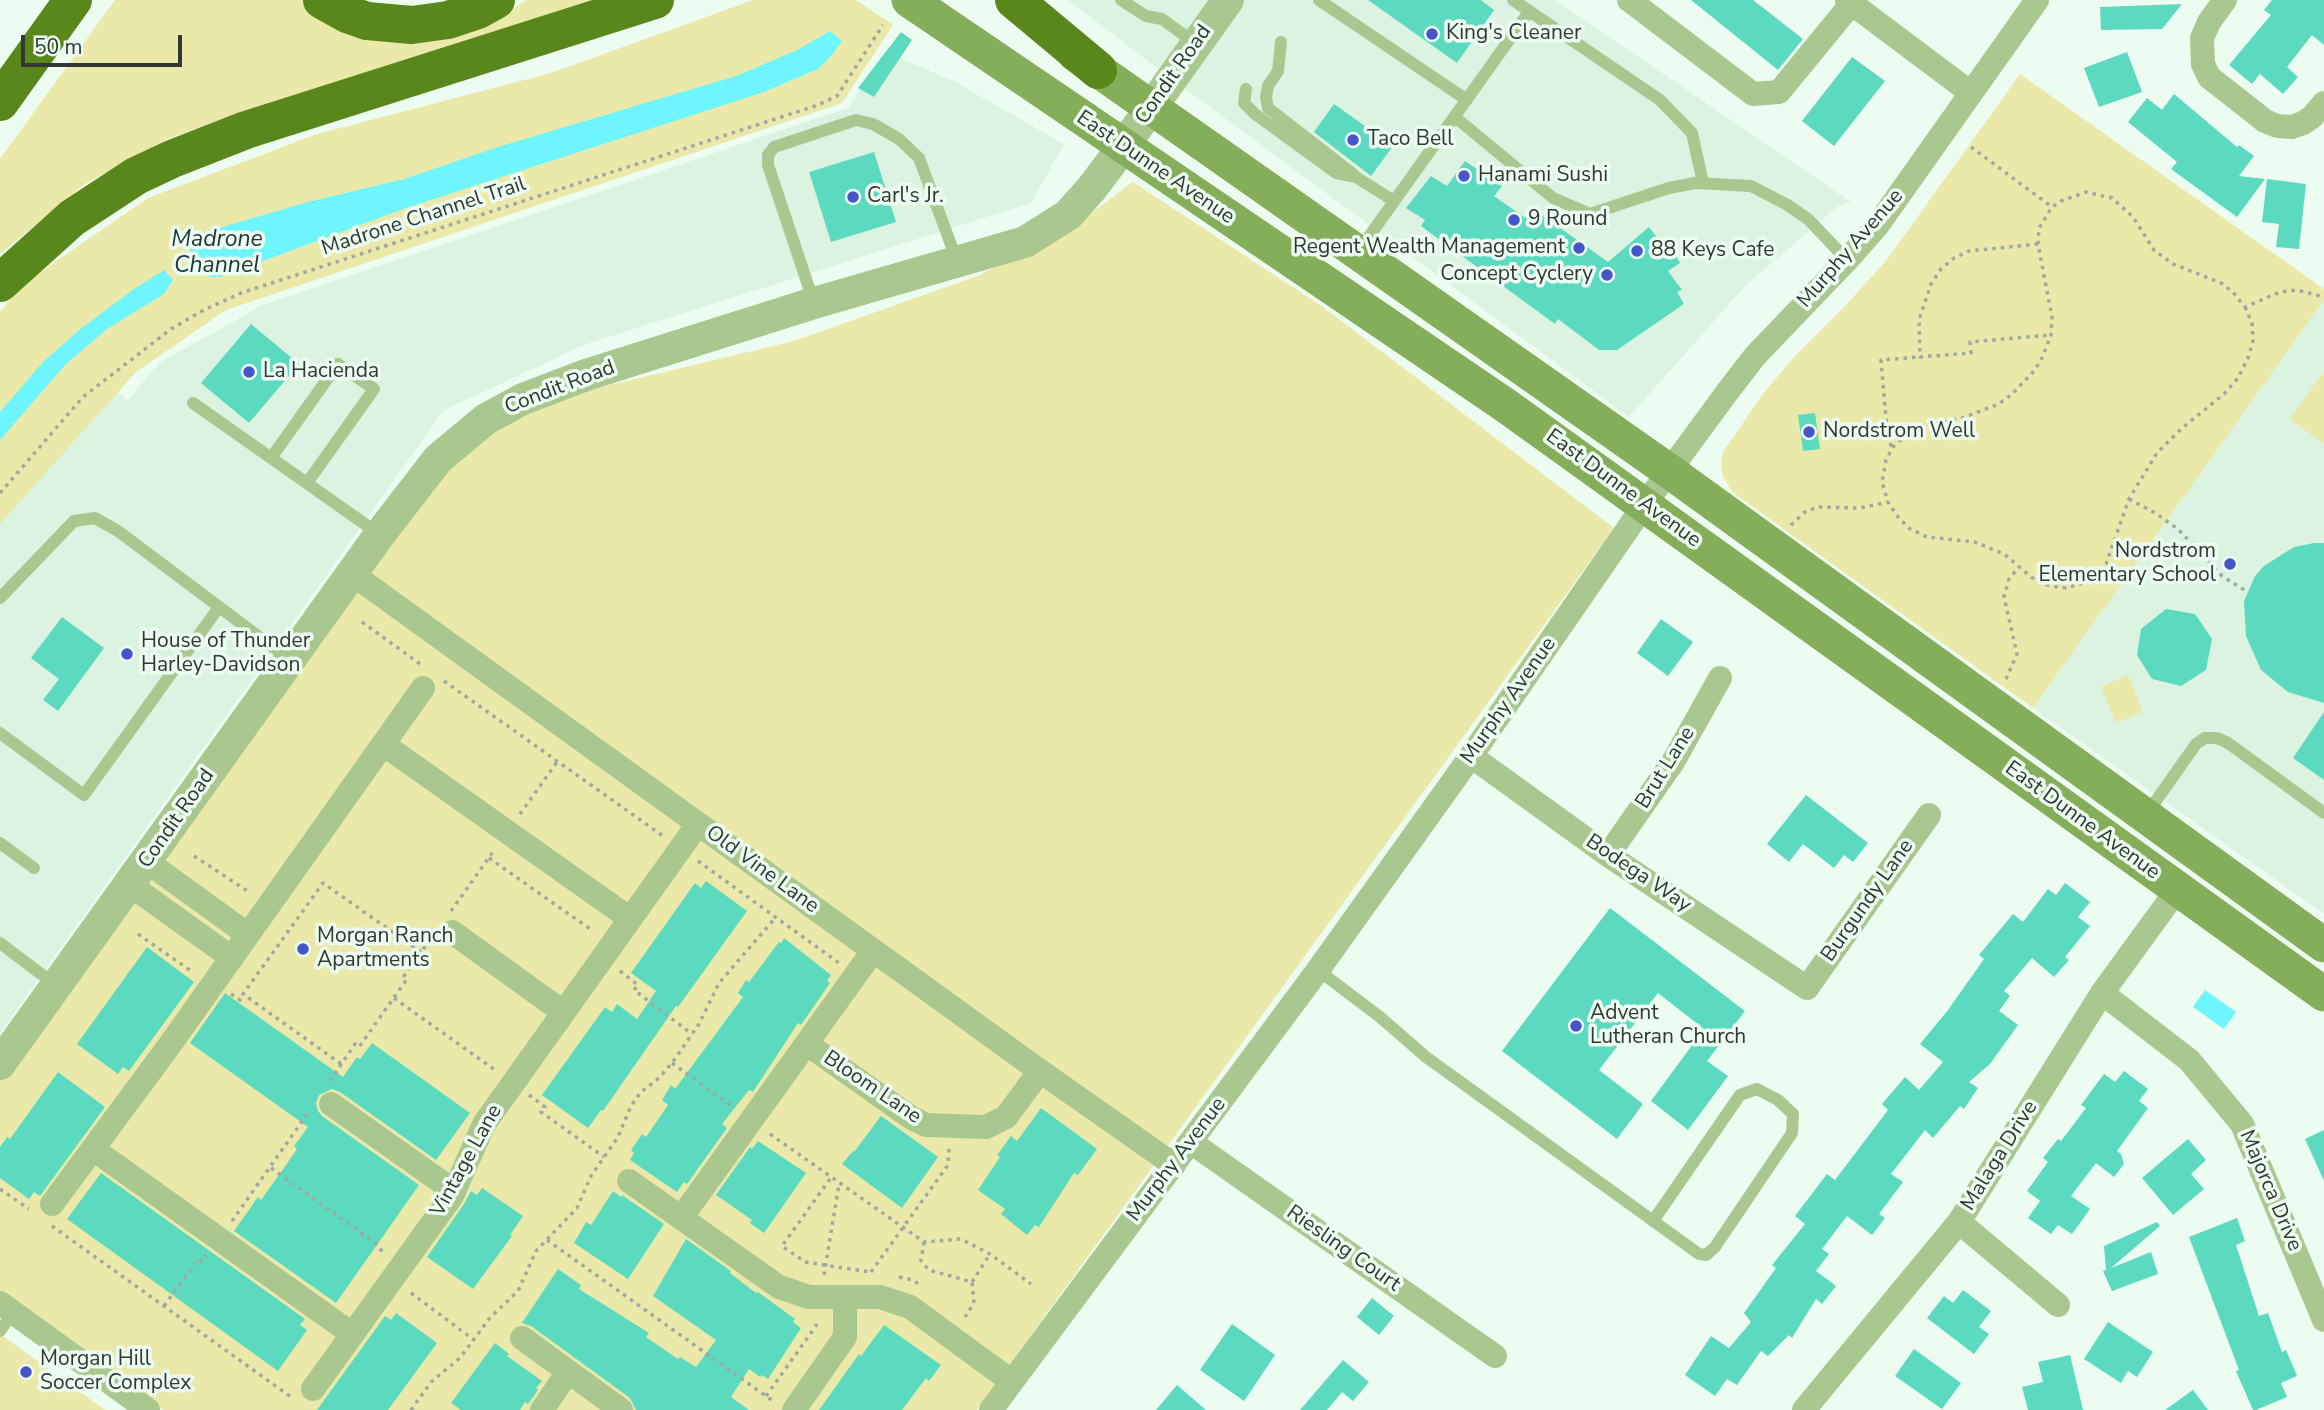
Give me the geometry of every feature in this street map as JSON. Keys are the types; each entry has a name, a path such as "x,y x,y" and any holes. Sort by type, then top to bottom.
{"highway":[{"path":"0,102 73,0"},
{"path":"322,0 347,14 367,20 411,25 448,20 478,10 496,0"},
{"path":"0,283 72,218 136,176 172,159 246,130 654,0"},
{"path":"1014,0 1098,70"}],"main road":[{"name":"East Dunne Avenue","path":"909,0 1506,405 2324,994"},
{"name":"East Dunne Avenue","path":"997,0 1669,471 2324,945"},
{"path":"2236,932 2266,931 2324,972"}],"street":[{"name":"Condit Road","path":"0,1064 351,573 438,459 486,419 523,399 586,375 814,303 1025,242 1068,215 1124,147 1228,0"},
{"path":"1629,0 1752,94 1779,92 1849,2 1971,93"},
{"name":"Murphy Avenue","path":"991,1410 1318,970 1669,471 1755,356 1877,226 2037,0"},
{"path":"2225,0 2209,22 2202,38 2203,64 2209,78 2265,121 2277,126 2292,127 2303,123 2324,103"},
{"name":"Old Vine Lane","path":"351,573 794,893 866,960 1040,1071 1174,1165"},
{"path":"43,1212 93,1149 214,983 429,678"},
{"name":"Brut Lane","path":"1608,855 1673,762 1720,678"},
{"path":"383,744 629,918"},
{"name":"Bodega Way","path":"1471,756 1608,855 1807,988"},
{"name":"Burgundy Lane","path":"1807,988 1929,815"},
{"name":"Vintage Lane","path":"305,1395 396,1274 454,1191 484,1124 698,824"},
{"path":"138,873 247,934"},
{"path":"138,873 232,958"},
{"name":"Malaga Drive","path":"1804,1410 1959,1222 2102,993 2177,890"},
{"path":"452,932 563,1012"},
{"name":"Bloom Lane","path":"681,1217 866,960"},
{"name":"Majorca Drive","path":"2102,993 2189,1060 2242,1124 2324,1320"},
{"name":"Bloom Lane","path":"807,1044 910,1117 926,1125 986,1127 1006,1117 1040,1071"},
{"path":"331,1104 454,1191"},
{"name":"Riesling Court","path":"1192,1143 1495,1356"},
{"path":"93,1149 352,1334"},
{"path":"629,1181 779,1287 809,1297 880,1297 910,1307 1011,1381"},
{"path":"1959,1222 2058,1305"},
{"path":"785,1406 845,1337 845,1299"},
{"path":"4,1316 148,1410"},
{"path":"522,1338 621,1410"},
{"path":"542,1410 568,1372"}],"lane":[{"path":"1121,0 1146,16 1162,19 1196,44"},
{"path":"1319,0 1467,100"},
{"path":"1513,0 1660,100 1692,133 1703,183"},
{"path":"1358,252 1530,12"},
{"path":"1281,42 1278,71 1268,86 1268,108 1356,177 1394,201"},
{"path":"1245,89 1244,103 1255,114 1336,173 1356,177"},
{"path":"1455,117 1553,198 1590,214 1669,188 1703,183 1751,186 1808,219 1847,260"},
{"path":"814,303 768,165 768,155 774,147 856,120 873,124 899,139 919,158 957,261"},
{"path":"271,458 338,364 347,370 374,389 307,483"},
{"path":"192,403 380,534"},
{"path":"0,598 74,521 95,518 118,531 290,660"},
{"path":"0,733 84,795 219,607"},
{"path":"2145,817 2196,744 2205,738 2217,738 2228,743 2324,813"},
{"path":"0,843 34,868"},
{"path":"0,943 57,986"},
{"path":"1318,970 1426,1056 1653,1221 1699,1254 1706,1255 1714,1247 1792,1133 1793,1114 1778,1100 1757,1089 1740,1095 1653,1221"}],"path":[{"name":"Madrone Channel Trail","path":"0,493 83,397 117,368 171,329 204,310 241,293 815,106 837,96 883,25"},
{"path":"1971,147 2052,207"},
{"path":"2087,192 2112,198 2133,217 2154,250 2173,264 2221,283 2232,291 2245,307 2252,323 2253,341 2238,378 2224,394 2181,429 2157,453 2129,499 2106,564 2097,575 2084,583 2066,588 2035,580 2004,554 1975,542 1927,537 1910,529 1888,502 1882,482 1886,460 1893,447 1907,434 1921,427 1962,418 1999,404 2035,370 2051,334 2052,317 2038,244 2039,228 2052,207 2074,195 2087,192"},
{"path":"1920,357 1919,320 1931,285 1941,269 1954,258 1969,251 2038,244"},
{"path":"2245,307 2280,292 2297,290 2320,296"},
{"path":"1893,447 1888,442 1881,360 1971,353 1970,342 2051,334"},
{"path":"2129,499 2179,530 2222,576 2246,591"},
{"path":"1791,525 1805,511 1819,507 1860,508 1888,502"},
{"path":"2006,678 2017,654 2004,597 2009,579 2019,567"},
{"path":"362,622 429,678 557,762 843,966 866,960"},
{"path":"489,858 557,762"},
{"path":"194,856 294,923"},
{"path":"138,934 198,976 240,1000 323,883 421,952"},
{"path":"411,1410 431,1382 460,1358 489,1319 518,1291 536,1251 577,1208 591,1176 618,1137 631,1106 641,1092 672,1063 699,1024 719,983 794,893"},
{"path":"243,994 341,1064"},
{"path":"672,1063 924,1242 961,1239 990,1254 1031,1284"},
{"path":"871,1272 948,1165 950,1125"},
{"path":"271,1168 378,1245 403,1287 474,1339"},
{"path":"831,1178 782,1247 805,1262 882,1274"},
{"path":"0,1189 43,1212 305,1395"},
{"path":"547,1240 785,1406"},
{"path":"924,1242 921,1261 929,1270 972,1282"},
{"path":"965,1317 974,1303 972,1282 990,1254"},
{"path":"892,1276 913,1280 923,1287"},
{"path":"955,1310 975,1324"}],"shaded area":[{"path":"115,0 302,0 311,9 493,22 526,0 595,0 244,112 165,140 85,184 0,254 0,159"},
{"path":"753,0 856,0 893,25 842,103 226,310 136,372 0,524 0,312 23,284 148,198 317,134 551,73"},
{"path":"1068,0 1555,0 1851,202 1837,207 1745,286 1629,417"},
{"path":"885,51 955,82 1064,144 1031,203 586,344 444,410 0,1033 0,497 106,384 128,400 159,363 263,305 848,108"},
{"path":"2020,74 2324,289 2324,300 2033,708 1743,500 1731,490 1723,477 1721,463 1723,452 1762,395 1796,355 1886,261"},
{"path":"1133,182 1323,307 1614,528 977,1410 163,1410 0,1291 0,1081 345,601 431,471 543,401 794,341 980,275 1082,220"},
{"name":"Nordstrom Elementary School","path":"2324,300 2324,914 2033,708"},
{"path":"2324,371 2324,444 2290,419"},
{"path":"2128,675 2143,712 2116,723 2101,687"},
{"name":"Morgan Hill Soccer Complex","path":"0,1334 105,1410 0,1410"}],"water":[{"name":"Madrone Channel","path":"830,31 842,41 818,69 764,92 406,208 220,277 201,273 191,253 189,247 192,239 205,232 308,202 404,179 501,146 736,76 797,50"},
{"name":"Madrone Channel","path":"164,270 173,280 164,294 107,329 66,364 0,440 0,412 42,363 79,330"},
{"path":"2205,990 2236,1012 2224,1029 2193,1007"}],"building":[{"path":"1368,0 1481,0 1494,10 1457,63"},
{"path":"1691,0 1753,0 1803,39 1778,70"},
{"path":"2272,0 2324,0 2324,45 2312,35 2287,67 2298,77 2283,94 2260,74 2252,84 2229,65 2271,15 2264,10"},
{"path":"2182,4 2162,29 2101,30 2100,7"},
{"path":"901,32 912,40 874,97 858,88"},
{"path":"2127,52 2142,92 2099,107 2084,68"},
{"path":"1852,57 1885,81 1834,146 1802,121"},
{"path":"2174,94 2237,147 2239,145 2254,156 2239,176 2265,179 2237,217 2171,169 2177,162 2128,122 2147,98 2162,110"},
{"name":"Taco Bell","path":"1334,104 1393,146 1371,176 1314,132"},
{"name":"Carl's Jr.","path":"874,152 896,222 831,242 809,172"},
{"path":"1465,161 1502,186 1494,196 1525,218 1532,208 1608,262 1649,227 1661,243 1667,240 1680,263 1668,271 1682,290 1677,292 1684,304 1617,350 1599,350 1558,319 1555,324 1421,226 1425,220 1406,208 1431,176 1447,186"},
{"path":"2267,179 2306,184 2299,249 2276,247 2279,224 2262,222"},
{"path":"251,324 299,364 249,423 201,383"},
{"name":"Nordstrom Well","path":"1815,413 1820,449 1803,451 1798,415"},
{"path":"2324,543 2324,703 2288,692 2261,670 2246,636 2244,601 2255,576 2264,566 2294,547"},
{"path":"2166,609 2195,614 2212,639 2206,670 2181,686 2152,679 2137,655 2141,629"},
{"path":"62,617 104,648 58,711 43,700 59,679 31,658"},
{"path":"1661,619 1693,642 1668,676 1637,653"},
{"path":"2324,712 2324,780 2293,758"},
{"path":"1806,795 1868,843 1853,862 1844,855 1834,868 1803,844 1789,862 1767,844"},
{"path":"706,881 747,911 588,1128 542,1095 605,1007 612,1012 617,1004 637,1019 656,991 631,973 695,883 701,888"},
{"path":"2065,883 2090,902 2078,917 2090,926 2065,957 2069,960 2054,977 2032,958 2004,991 2010,996 1999,1011 2018,1025 1990,1064 1969,1082 1978,1088 1964,1109 1960,1106 1933,1138 1925,1130 1891,1174 1903,1182 1879,1214 1885,1218 1872,1235 1847,1216 1822,1249 1829,1254 1816,1271 1836,1286 1822,1304 1816,1299 1792,1338 1789,1335 1768,1356 1761,1351 1737,1385 1727,1379 1715,1396 1685,1375 1711,1336 1729,1348 1751,1322 1744,1313 1776,1268 1772,1265 1805,1224 1795,1216 1827,1174 1835,1180 1888,1110 1882,1104 1905,1077 1919,1090 1943,1062 1920,1044 1984,959 1979,955 2013,914 2023,922 2048,889 2056,895"},
{"name":"Advent Lutheran Church","path":"1610,908 1745,1011 1707,1061 1728,1076 1688,1130 1651,1101 1704,1029 1658,993 1599,1070 1643,1104 1617,1139 1502,1051"},
{"path":"784,938 831,975 827,981 830,983 801,1025 798,1023 753,1092 749,1090 722,1124 727,1128 687,1184 684,1182 677,1192 630,1160 634,1153 631,1150 642,1134 646,1137 668,1105 662,1100 671,1085 675,1089 743,997 738,993 746,980 749,982"},
{"path":"147,947 194,982 129,1071 123,1067 118,1074 77,1044"},
{"path":"225,993 343,1077 357,1057 360,1059 372,1043 470,1113 436,1160 340,1092 332,1089 319,1095 316,1103 322,1116 419,1185 336,1303 234,1231 258,1197 261,1200 286,1165 297,1149 294,1146 308,1127 190,1043"},
{"path":"2124,1071 2148,1089 2139,1101 2148,1108 2117,1151 2124,1164 2114,1177 2096,1163 2071,1196 2090,1209 2072,1234 2058,1225 2051,1234 2028,1218 2040,1201 2027,1191 2048,1162 2043,1158 2058,1139 2061,1141 2086,1108 2081,1105 2104,1074 2115,1082"},
{"path":"58,1072 105,1107 40,1196 34,1192 29,1199 0,1178 0,1147 7,1137 10,1139"},
{"path":"1041,1108 1097,1149 1078,1175 1074,1173 1039,1227 1035,1225 1027,1235 1001,1214 1005,1209 978,1190 1011,1136 1017,1141"},
{"path":"881,1116 938,1157 902,1208 842,1164"},
{"path":"2324,1130 2324,1181 2305,1139"},
{"path":"2188,1139 2206,1160 2191,1174 2204,1189 2173,1215 2142,1178"},
{"path":"758,1141 806,1173 764,1233 750,1223 752,1220 716,1195 750,1147 752,1149"},
{"path":"101,1173 305,1319 300,1325 307,1330 278,1371 67,1219"},
{"path":"482,1188 523,1216 510,1235 512,1236 473,1289 427,1257 471,1191 477,1195"},
{"path":"613,1191 664,1224 628,1279 574,1243 586,1222 591,1225"},
{"path":"2237,1218 2245,1241 2236,1245 2259,1316 2268,1313 2282,1352 2286,1350 2297,1376 2281,1383 2287,1397 2256,1410 2253,1410 2236,1371 2239,1370 2189,1237"},
{"path":"2157,1222 2160,1226 2111,1268 2151,1252 2158,1274 2112,1291 2103,1271 2106,1270 2104,1246"},
{"path":"686,1239 731,1271 730,1273 756,1293 795,1319 793,1322 801,1328 768,1379 749,1369 731,1397 749,1410 636,1410 630,1398 531,1326 522,1323 558,1269 581,1285 579,1289 649,1333 646,1337 678,1359 680,1357 696,1367 716,1340 653,1296"},
{"path":"1963,1290 1991,1311 1979,1327 1989,1334 1974,1354 1927,1318 1944,1296 1953,1303"},
{"path":"1372,1298 1394,1316 1379,1335 1357,1317"},
{"path":"396,1313 437,1343 388,1410 317,1410 385,1316 391,1320"},
{"path":"2108,1322 2153,1352 2137,1377 2128,1371 2121,1383 2084,1359"},
{"path":"1232,1324 1275,1355 1244,1401 1200,1370"},
{"path":"884,1325 941,1365 929,1381 926,1378 902,1410 819,1410 859,1354 861,1356"},
{"path":"495,1343 509,1354 507,1356 542,1381 536,1388 538,1390 520,1410 461,1410 451,1403"},
{"path":"1914,1349 1961,1383 1942,1409 1895,1376"},
{"path":"2070,1355 2083,1410 2028,1410 2022,1387 2043,1382 2038,1362"},
{"path":"1343,1360 1369,1382 1353,1401 1342,1392 1327,1410 1300,1410"},
{"path":"1177,1385 1206,1410 1156,1410"},
{"path":"2193,1390 2208,1410 2165,1410"}],"place":[{"name":"King's Cleaner","path":"1432,34"},
{"name":"Taco Bell","path":"1353,140"},
{"name":"Hanami Sushi","path":"1464,176"},
{"name":"Carl's Jr.","path":"853,197"},
{"name":"9 Round","path":"1514,220"},
{"name":"Regent Wealth Management","path":"1579,248"},
{"name":"88 Keys Cafe","path":"1637,251"},
{"name":"Concept Cyclery","path":"1607,275"},
{"name":"La Hacienda","path":"249,372"},
{"name":"Nordstrom Well","path":"1809,432"},
{"name":"Nordstrom Elementary School","path":"2230,564"},
{"name":"House of Thunder Harley-Davidson","path":"127,654"},
{"name":"Morgan Ranch Apartments","path":"303,949"},
{"name":"Advent Lutheran Church","path":"1576,1026"},
{"name":"Morgan Hill Soccer Complex","path":"26,1372"}]}
